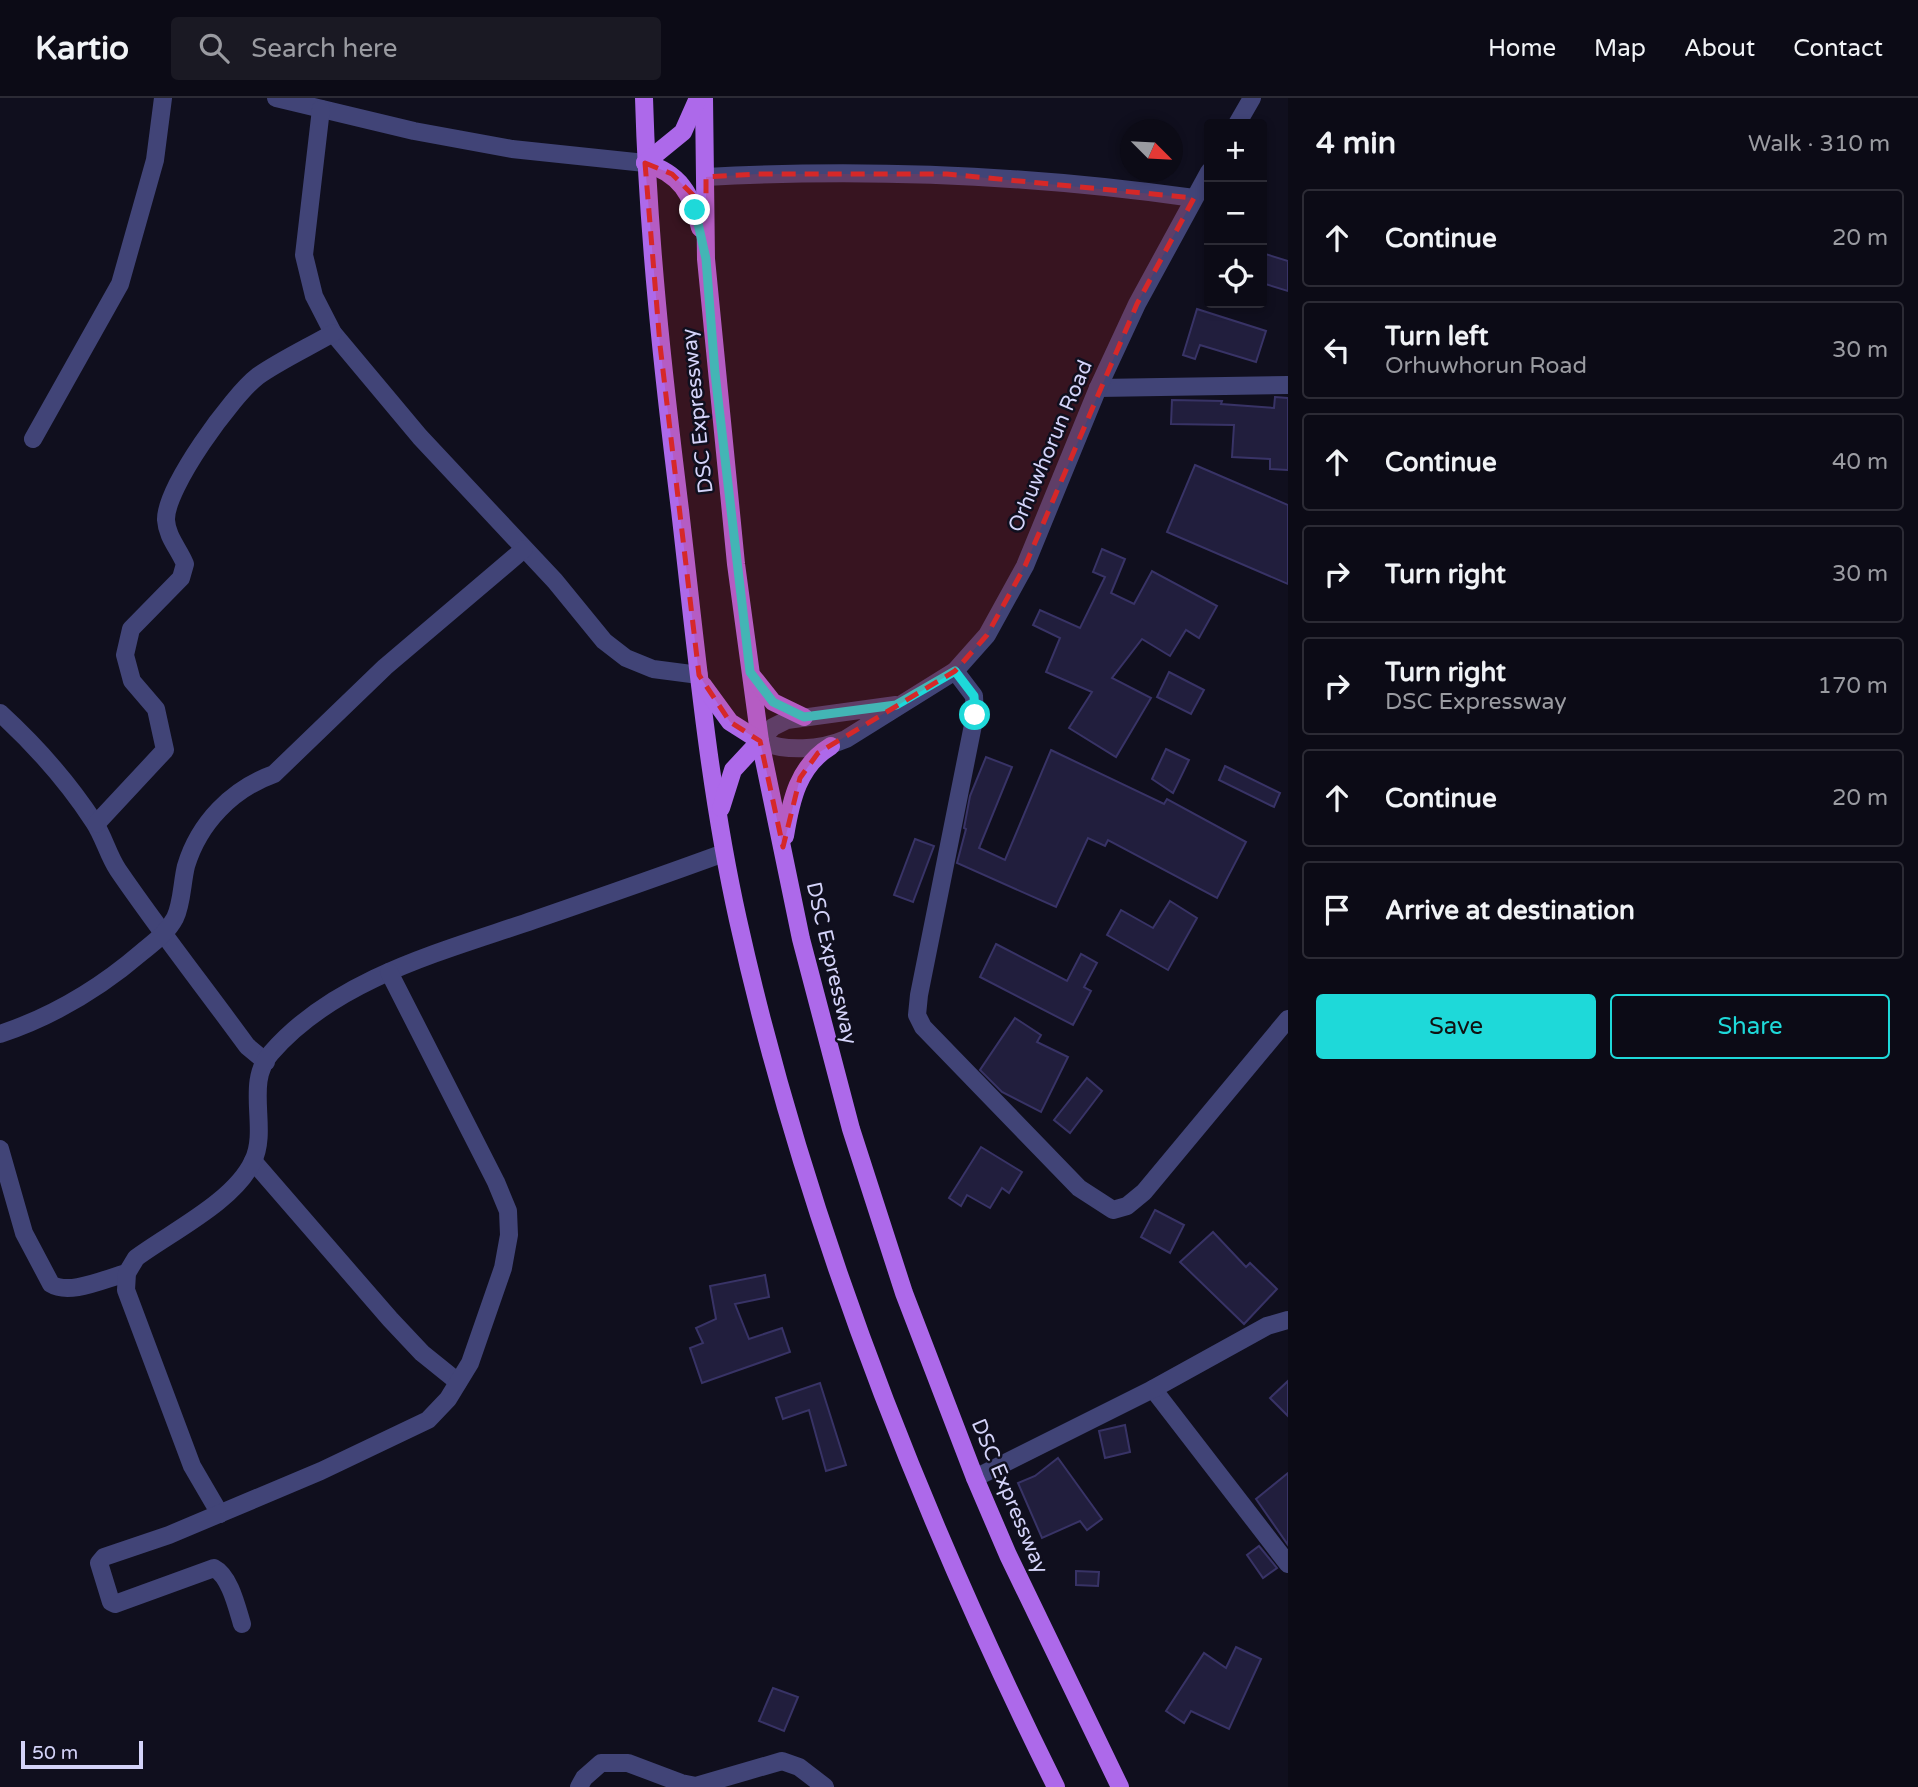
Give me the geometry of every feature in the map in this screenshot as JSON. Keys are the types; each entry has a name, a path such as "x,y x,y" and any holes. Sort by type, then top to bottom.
{"main road":[{"name":"DSC Expressway","path":"644,98 645,163 660,345 719,824 738,923 786,1109 836,1271 947,1553 988,1649 1056,1787"},
{"path":"698,98 683,132 645,163 672,174 689,194 706,259"},
{"name":"DSC Expressway","path":"704,98 706,259 715,373 760,741 801,939 851,1129 904,1293 975,1478 1053,1650 1121,1787"},
{"path":"750,672 773,702 804,717"},
{"path":"699,675 706,692 730,722 760,741 733,770 726,784 719,824"},
{"path":"783,847 800,778 818,753 831,746"}],"street":[{"path":"33,439 120,284 155,160 163,98"},
{"path":"276,98 414,131 512,149 645,163"},
{"path":"1240,119 1252,98"},
{"path":"321,108 304,255 314,296 333,334 420,438 524,549 604,642 626,658 653,669 699,675"},
{"path":"706,177 947,174 1087,184 1194,198"},
{"name":"Orhuwhorun Road","path":"831,746 863,730 896,705 955,671 987,635 1006,606 1025,566 1098,388 1137,304 1204,181"},
{"path":"96,824 165,750 156,709 132,681 125,655 131,629 181,578 185,564 168,533 166,517 171,496 235,396 259,376 333,334"},
{"path":"1098,388 1288,384"},
{"path":"0,1034 33,1023 75,1001 112,978 164,934 176,916 196,840 223,804 259,779 274,774 386,667 524,549"},
{"path":"955,671 974,696 975,715 919,995 918,1015 923,1027 1079,1188 1113,1210 1127,1206 1144,1192 1288,1019"},
{"path":"831,746 774,747 760,741 774,727 804,717 896,705"},
{"path":"0,713 31,741 96,824 116,866 164,934 247,1046 266,1062"},
{"path":"220,1514 192,1466 158,1382 126,1290 127,1273 136,1258 224,1198 253,1161 257,1146 259,1077 269,1055 330,1003 389,972 724,853"},
{"path":"242,1624 232,1595 219,1570 214,1568 115,1604 111,1602 99,1566 104,1557 220,1514 321,1471 428,1420 448,1399 458,1382 483,1331 503,1268 509,1235 508,1211 496,1182 389,972"},
{"path":"0,1149 24,1233 51,1284 59,1289 70,1288 127,1273"},
{"path":"253,1161 390,1319 422,1353 458,1382"},
{"path":"975,1478 1153,1389 1235,1342 1288,1320"},
{"path":"1153,1389 1288,1564"},
{"path":"579,1787 584,1778 601,1763 628,1763 696,1786 782,1761 799,1767 825,1787"}],"highlighted area":[{"path":"645,163 672,174 706,208 706,177 757,174 947,174 1194,198 1137,304 1025,566 987,635 955,671 818,753 800,778 783,847 760,741 730,722 699,675 660,345"}],"building":[{"path":"1267,255 1288,261 1288,291 1267,285"},
{"path":"1197,309 1266,331 1256,362 1200,345 1195,359 1183,355"},
{"path":"1275,397 1288,398 1288,470 1270,469 1270,459 1232,457 1234,425 1171,424 1172,400 1222,401 1221,404 1274,408"},
{"path":"1195,465 1288,505 1288,584 1167,532"},
{"path":"1102,549 1125,559 1111,593 1134,604 1152,571 1217,606 1199,638 1186,630 1170,656 1142,639 1112,678 1151,698 1116,757 1069,728 1092,692 1046,672 1060,638 1033,625 1040,610 1080,628 1105,577 1093,572"},
{"path":"1169,672 1204,690 1191,714 1157,697"},
{"path":"1166,749 1189,760 1173,793 1152,779"},
{"path":"1051,750 1164,804 1167,799 1246,842 1217,898 1108,840 1105,846 1088,838 1056,907 957,863 966,829 964,828 970,796 986,757 1012,767 979,848 1005,860"},
{"path":"1225,766 1280,793 1274,807 1219,780"},
{"path":"915,839 934,846 913,902 894,895"},
{"path":"1170,901 1197,918 1168,970 1107,935 1121,910 1153,928"},
{"path":"996,944 1067,981 1081,954 1097,963 1084,987 1091,991 1073,1025 980,977"},
{"path":"1015,1018 1041,1035 1037,1042 1068,1057 1041,1112 1002,1092 980,1070"},
{"path":"1087,1078 1102,1091 1070,1133 1054,1120"},
{"path":"981,1147 1022,1172 1009,1193 1002,1188 990,1208 967,1195 961,1206 949,1198"},
{"path":"1155,1210 1184,1225 1170,1253 1141,1237"},
{"path":"1213,1232 1246,1267 1250,1263 1277,1289 1244,1324 1180,1262"},
{"path":"765,1275 769,1297 735,1304 749,1339 782,1328 790,1352 702,1383 690,1348 703,1343 696,1328 716,1319 710,1286"},
{"path":"1288,1381 1288,1416 1270,1398"},
{"path":"820,1383 846,1465 826,1471 809,1410 783,1419 776,1398"},
{"path":"1125,1425 1130,1452 1105,1458 1099,1431"},
{"path":"1058,1458 1102,1519 1087,1530 1080,1521 1042,1538 1018,1483 1035,1476"},
{"path":"1288,1473 1288,1545 1256,1499"},
{"path":"1259,1546 1277,1568 1263,1578 1247,1555"},
{"path":"1076,1571 1099,1572 1098,1586 1076,1585"},
{"path":"1236,1647 1261,1659 1229,1729 1191,1711 1184,1723 1166,1711 1204,1653 1226,1668"},
{"path":"773,1688 798,1697 784,1731 759,1721"}],"route":[{"path":"695,210 706,259 715,373 750,672 773,702 788,712 804,717 896,705 955,671 974,696 975,715"}]}
